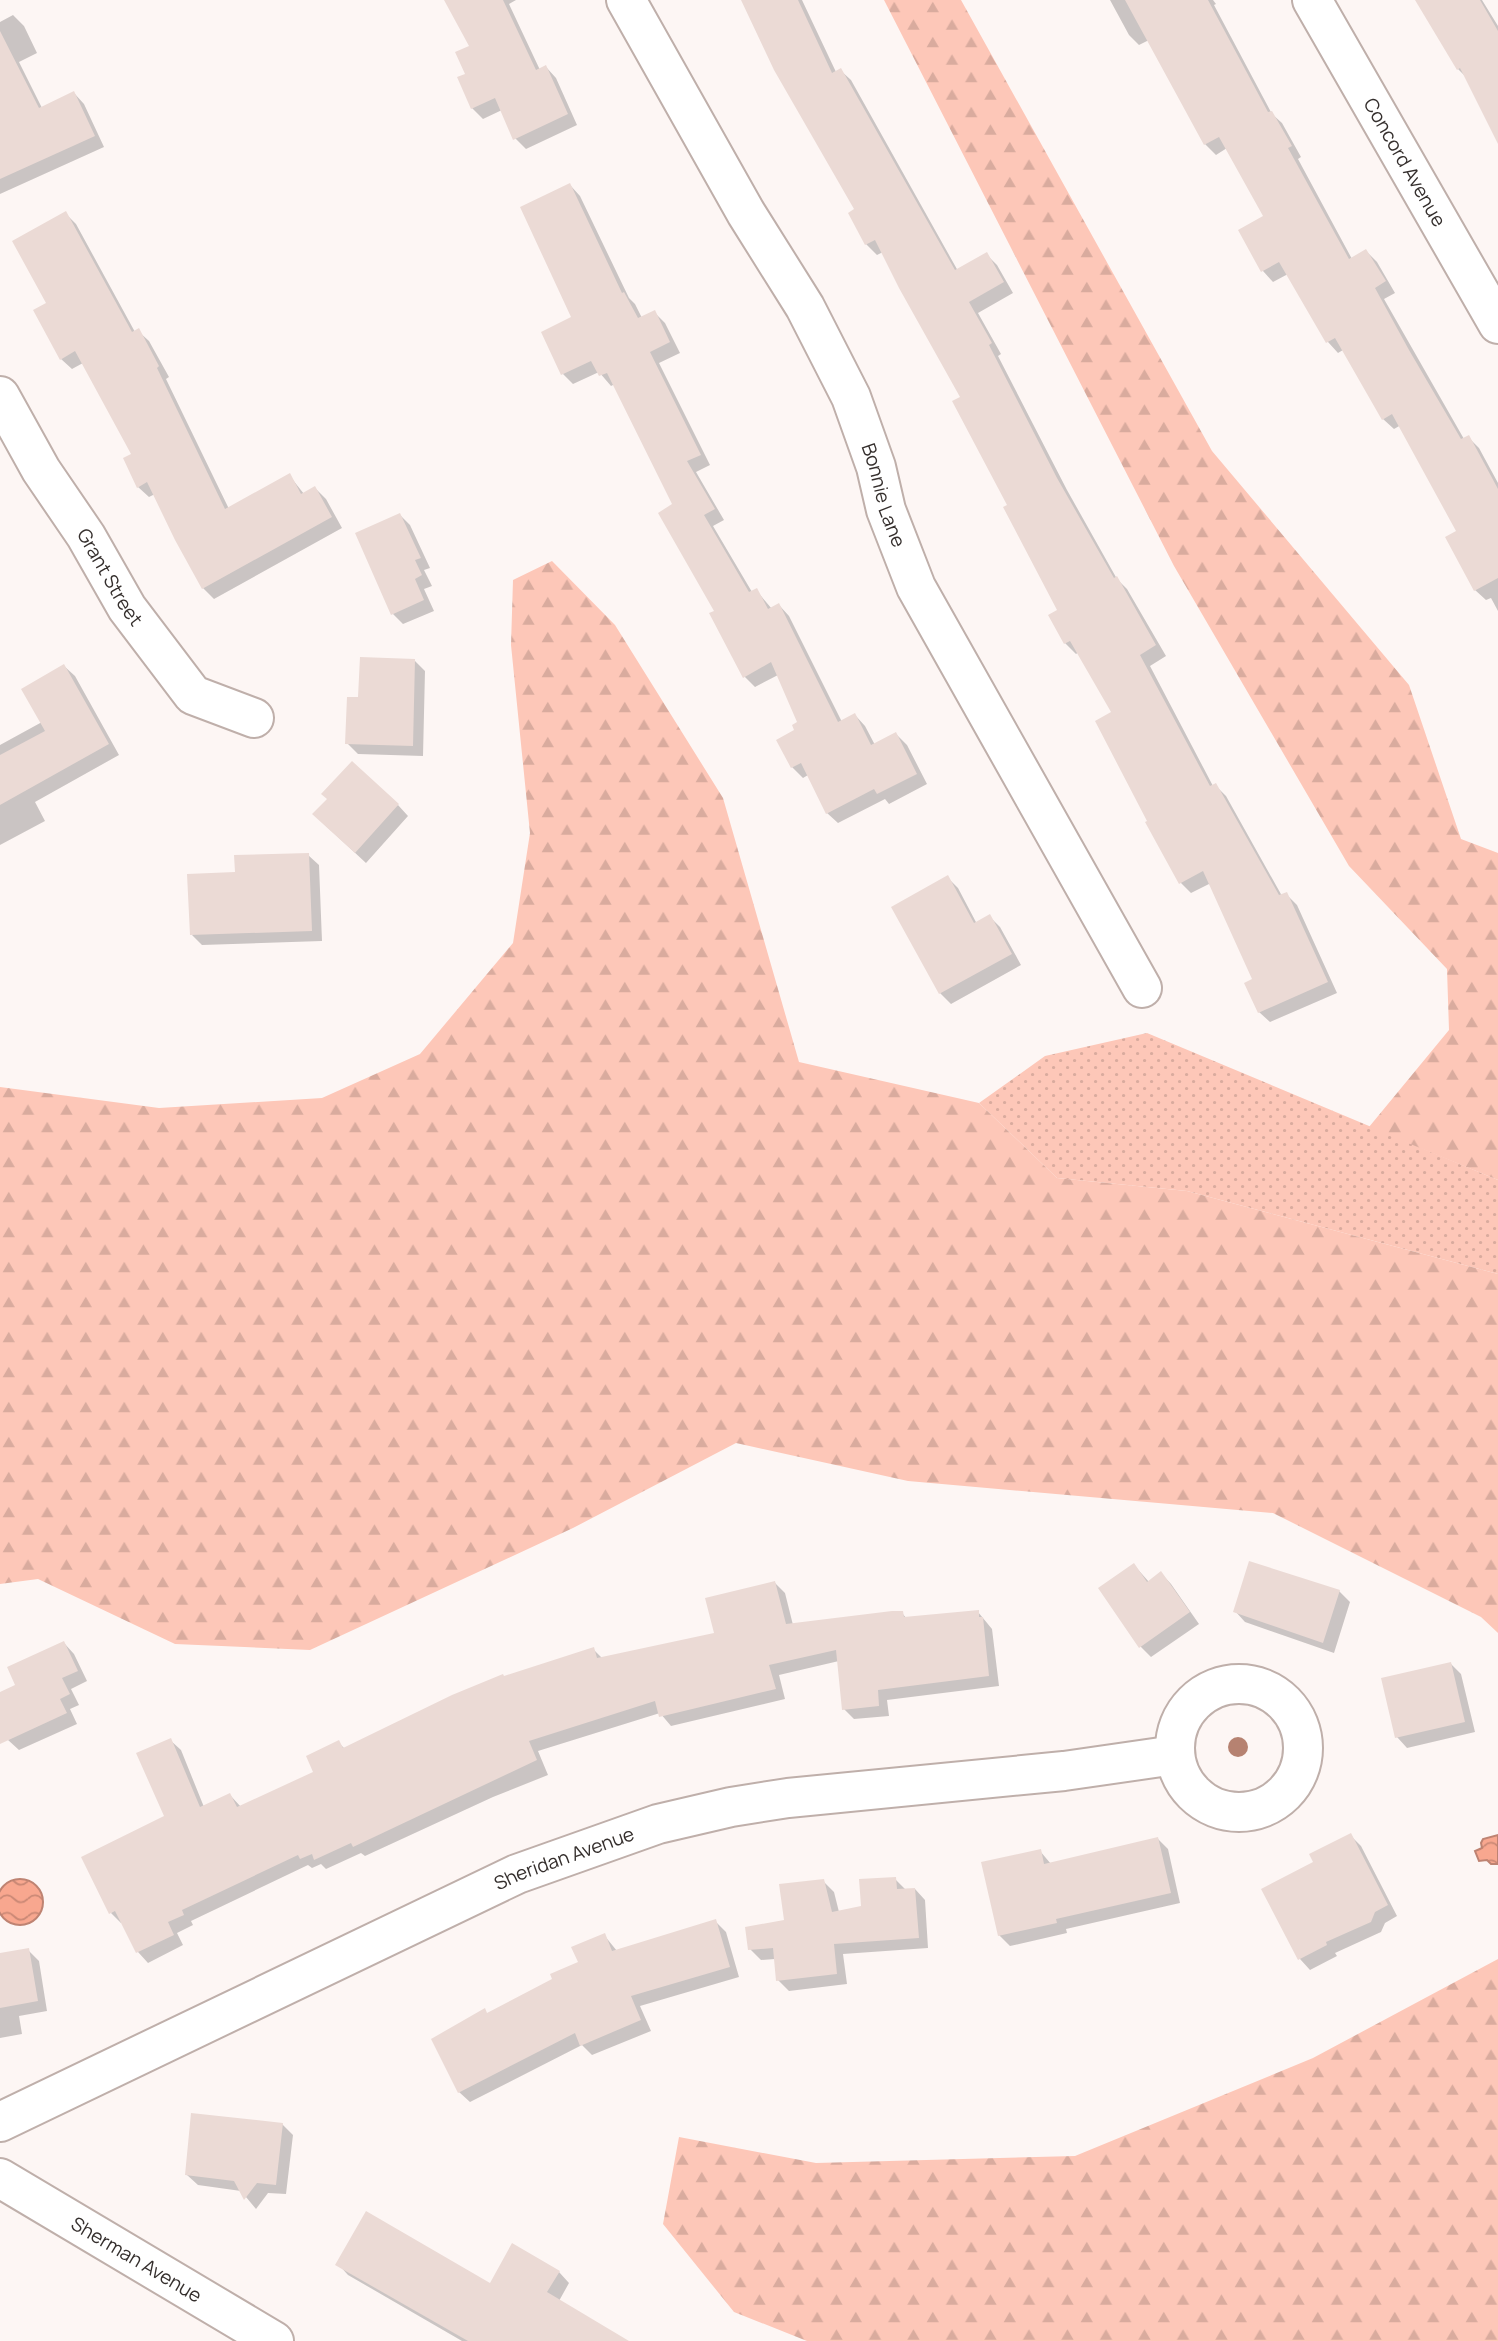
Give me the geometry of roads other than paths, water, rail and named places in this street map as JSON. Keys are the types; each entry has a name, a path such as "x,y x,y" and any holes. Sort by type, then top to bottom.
{"street":[{"name":"Bonnie Lane","path":"626,0 746,213 805,307 851,397 876,467 886,510 916,587 1142,988"},
{"name":"Concord Avenue","path":"1312,0 1498,324"},
{"name":"Grant Street","path":"0,398 41,470 86,536 127,608 193,695 254,718"},
{"name":"Sheridan Avenue","path":"0,2122 517,1874 658,1824 731,1807 803,1796 1064,1771 1175,1755"},
{"name":"Sherman Avenue","path":"0,2178 274,2341"}],"water":[{"path":"1498,1835 1498,1864 1491,1864 1487,1860 1479,1861 1475,1851 1482,1848 1483,1839"},
{"path":"20,1879 36,1886 43,1902 36,1918 20,1925 4,1918 -3,1902 4,1886"}]}
